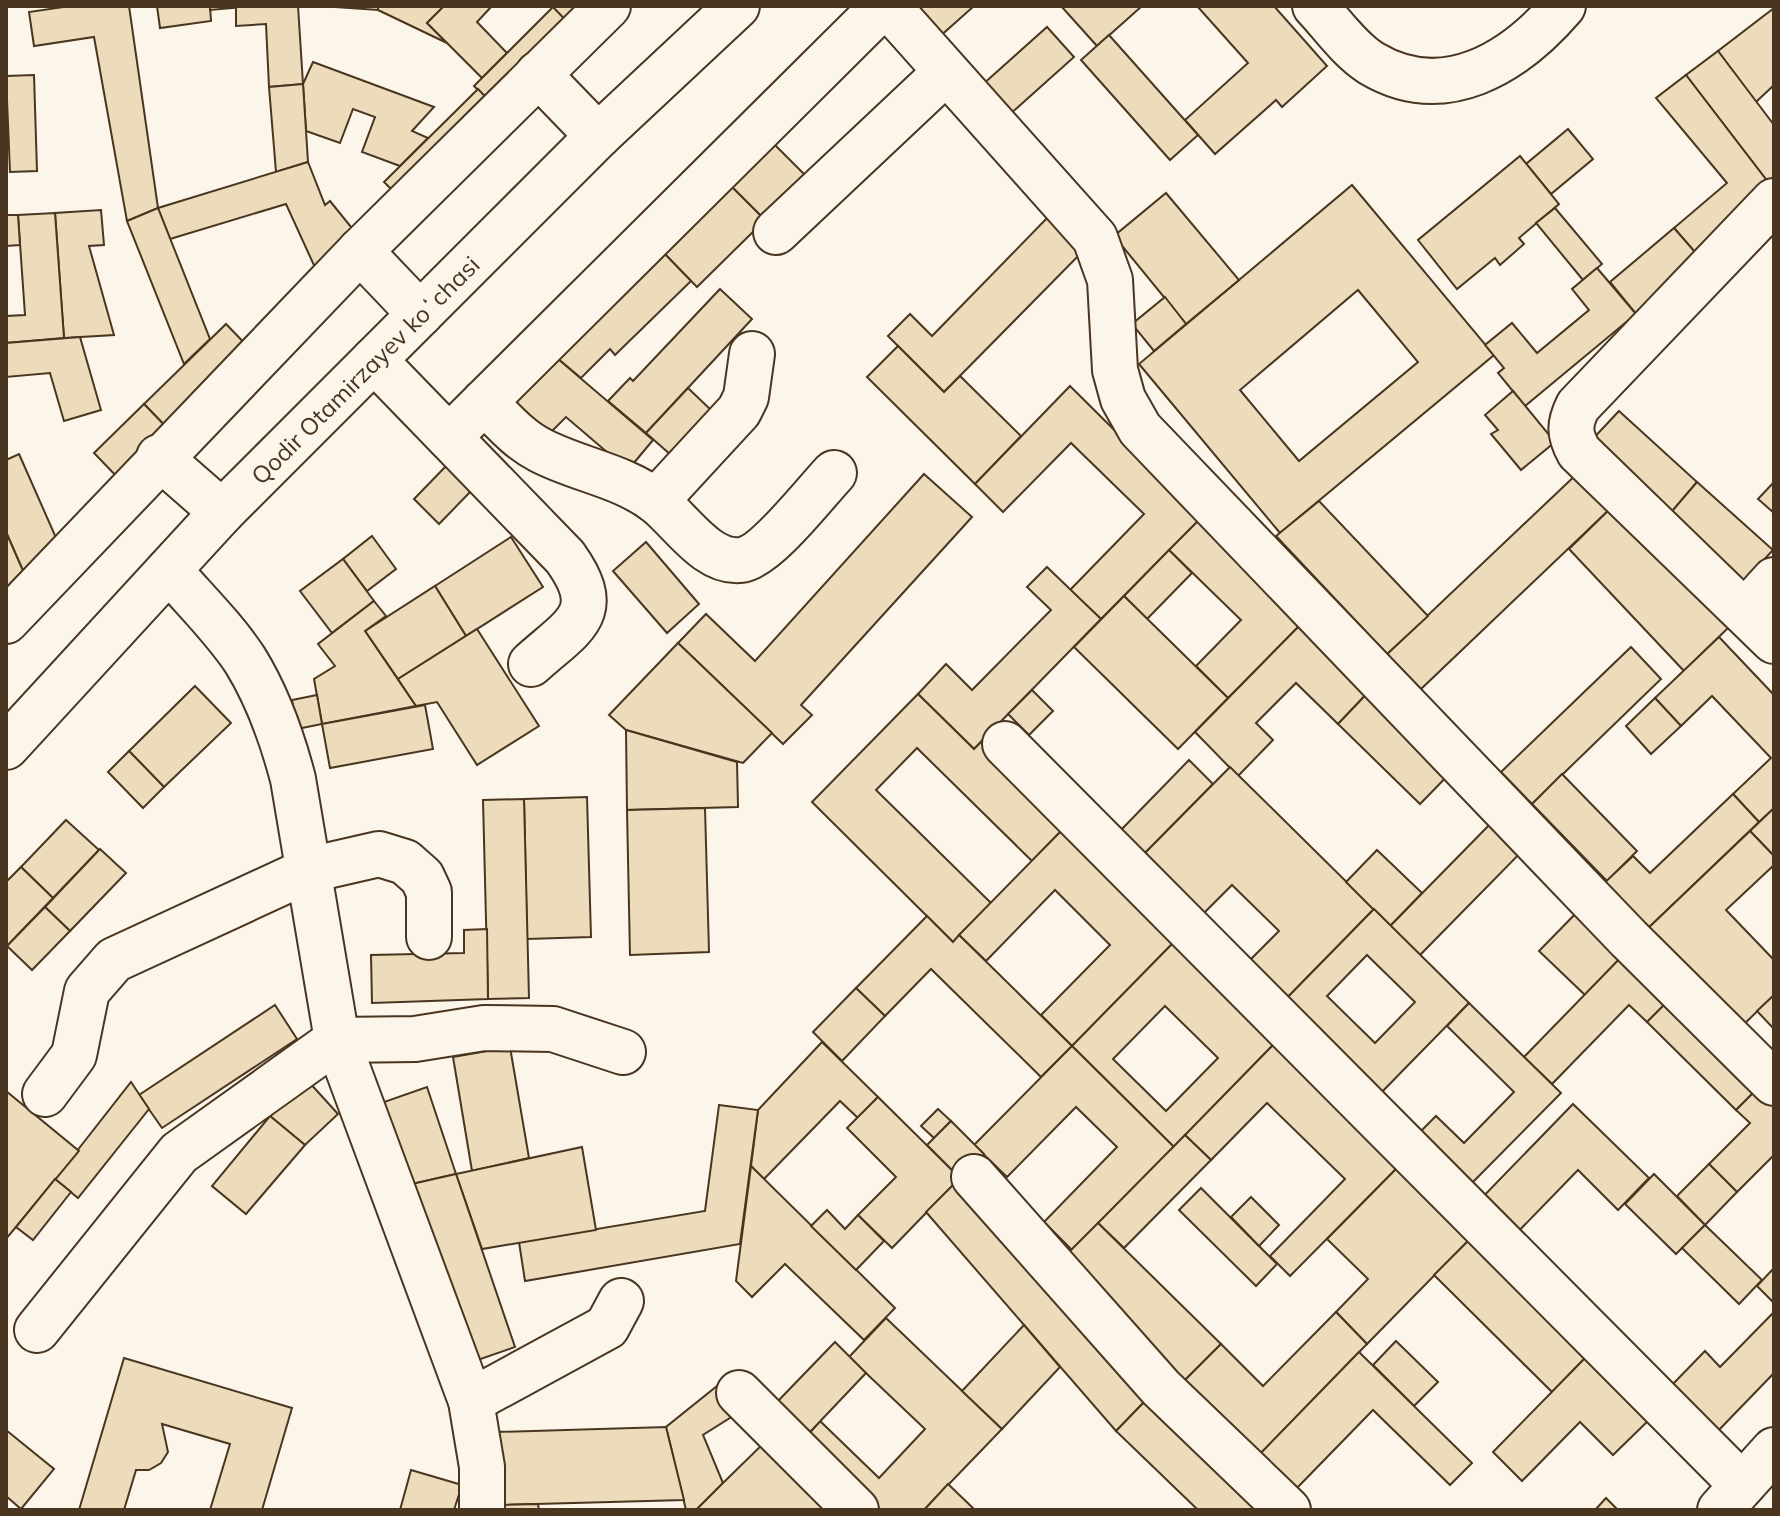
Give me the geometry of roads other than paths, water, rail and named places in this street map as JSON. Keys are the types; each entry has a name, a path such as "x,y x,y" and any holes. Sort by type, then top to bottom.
{"street":[{"path":"6,621 159,457 360,251 608,6"},
{"name":"Qodir Otamirzayev koʻchasi","path":"6,747 222,512 598,136 737,6"},
{"path":"449,437 885,6 1095,238 1110,280 1115,370 1123,399 1140,429 1629,939 1774,1083"},
{"path":"1315,6 1369,62 1401,77 1433,82 1476,74 1515,50 1563,6"},
{"path":"776,232 946,72"},
{"path":"538,74 598,136"},
{"path":"1774,201 1578,406 1570,421 1571,437 1579,452 1759,626 1774,580"},
{"path":"360,251 420,314"},
{"path":"656,501 739,411 746,397 752,354"},
{"path":"374,360 565,557 583,583 584,606 577,623 531,664"},
{"path":"484,402 537,449 566,462 599,471 656,501 715,554 730,560 745,559 761,550 834,473"},
{"path":"159,457 222,512"},
{"path":"169,570 243,657 266,697 293,779 337,1040 471,1401 482,1467 482,1510"},
{"path":"1005,744 1731,1498 1774,1450"},
{"path":"45,1094 74,1055 87,991 114,960 309,870 379,854 405,862 422,877 429,892 429,937"},
{"path":"37,1330 179,1153 337,1040 415,1039 484,1028 553,1029 623,1052"},
{"path":"974,1177 1161,1388 1288,1510"},
{"path":"471,1401 607,1327 621,1301"},
{"path":"739,1393 856,1510"}]}
